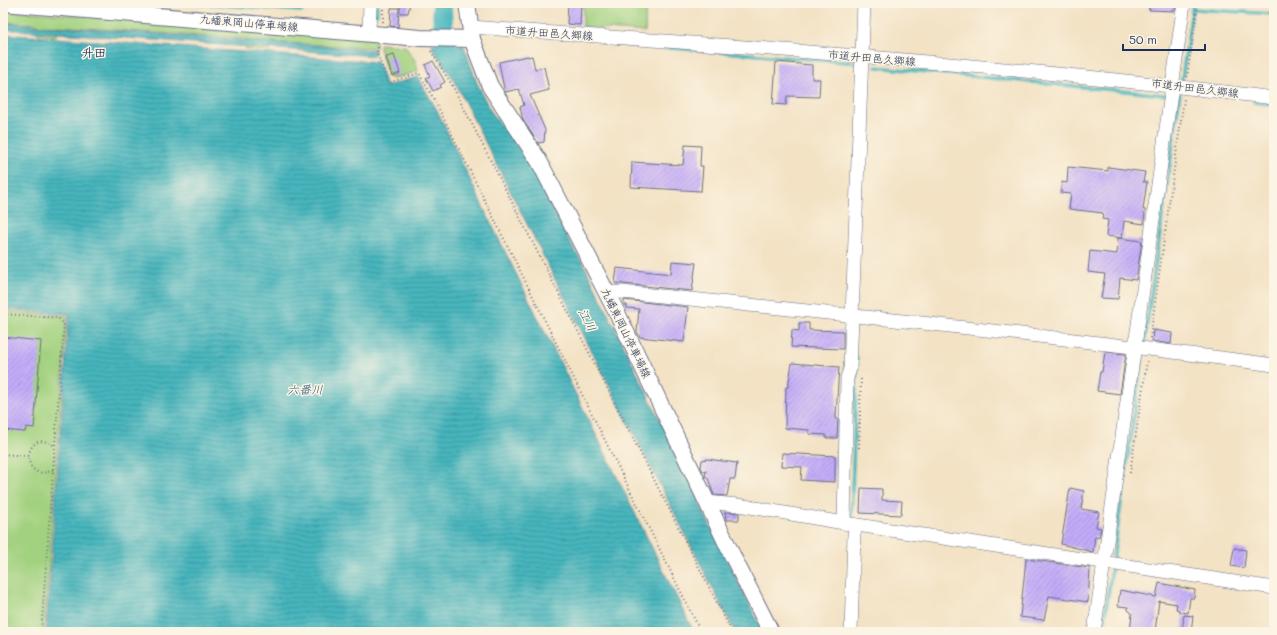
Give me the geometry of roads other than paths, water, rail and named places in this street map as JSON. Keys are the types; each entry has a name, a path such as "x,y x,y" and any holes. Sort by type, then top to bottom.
{"main road":[{"name":"九蟠東岡山停車場線","path":"3,3 425,38 468,35"},
{"name":"九蟠東岡山停車場線","path":"467,3 468,35 490,86 539,161 606,293 706,502 771,632"}],"street":[{"path":"370,3 377,33"},
{"path":"850,632 854,535 850,524 847,378 850,369 856,316 866,57 864,3"},
{"path":"1094,632 1109,563 1143,348 1181,88 1184,3"},
{"name":"市道升田邑久郷線","path":"468,35 772,49 1274,98"},
{"path":"606,293 636,294 856,316 1143,348 1274,365"},
{"path":"706,502 738,505 850,524 1274,588"}],"water":[{"path":"3,23 375,50 374,56 3,29"},
{"name":"六番川","path":"3,34 378,62 386,86 418,77 437,110 486,213 694,632 46,632 69,314 3,309"},
{"path":"432,44 464,46 477,83 490,110 525,157 574,250 584,264 763,632 735,632 452,77 433,49"}],"waterway":[{"path":"192,3 302,11"},
{"path":"372,14 377,14 377,3"},
{"name":"江川","path":"442,3 442,16 446,43 451,55"},
{"path":"1113,560 1193,3"},
{"path":"1192,9 1274,14"},
{"path":"608,43 859,63"},
{"path":"876,67 1165,95"},
{"path":"1254,102 1274,105"},
{"path":"851,522 857,358"},
{"path":"1103,632 1112,566"}],"district":[{"name":"升田","path":"94,53"}]}
